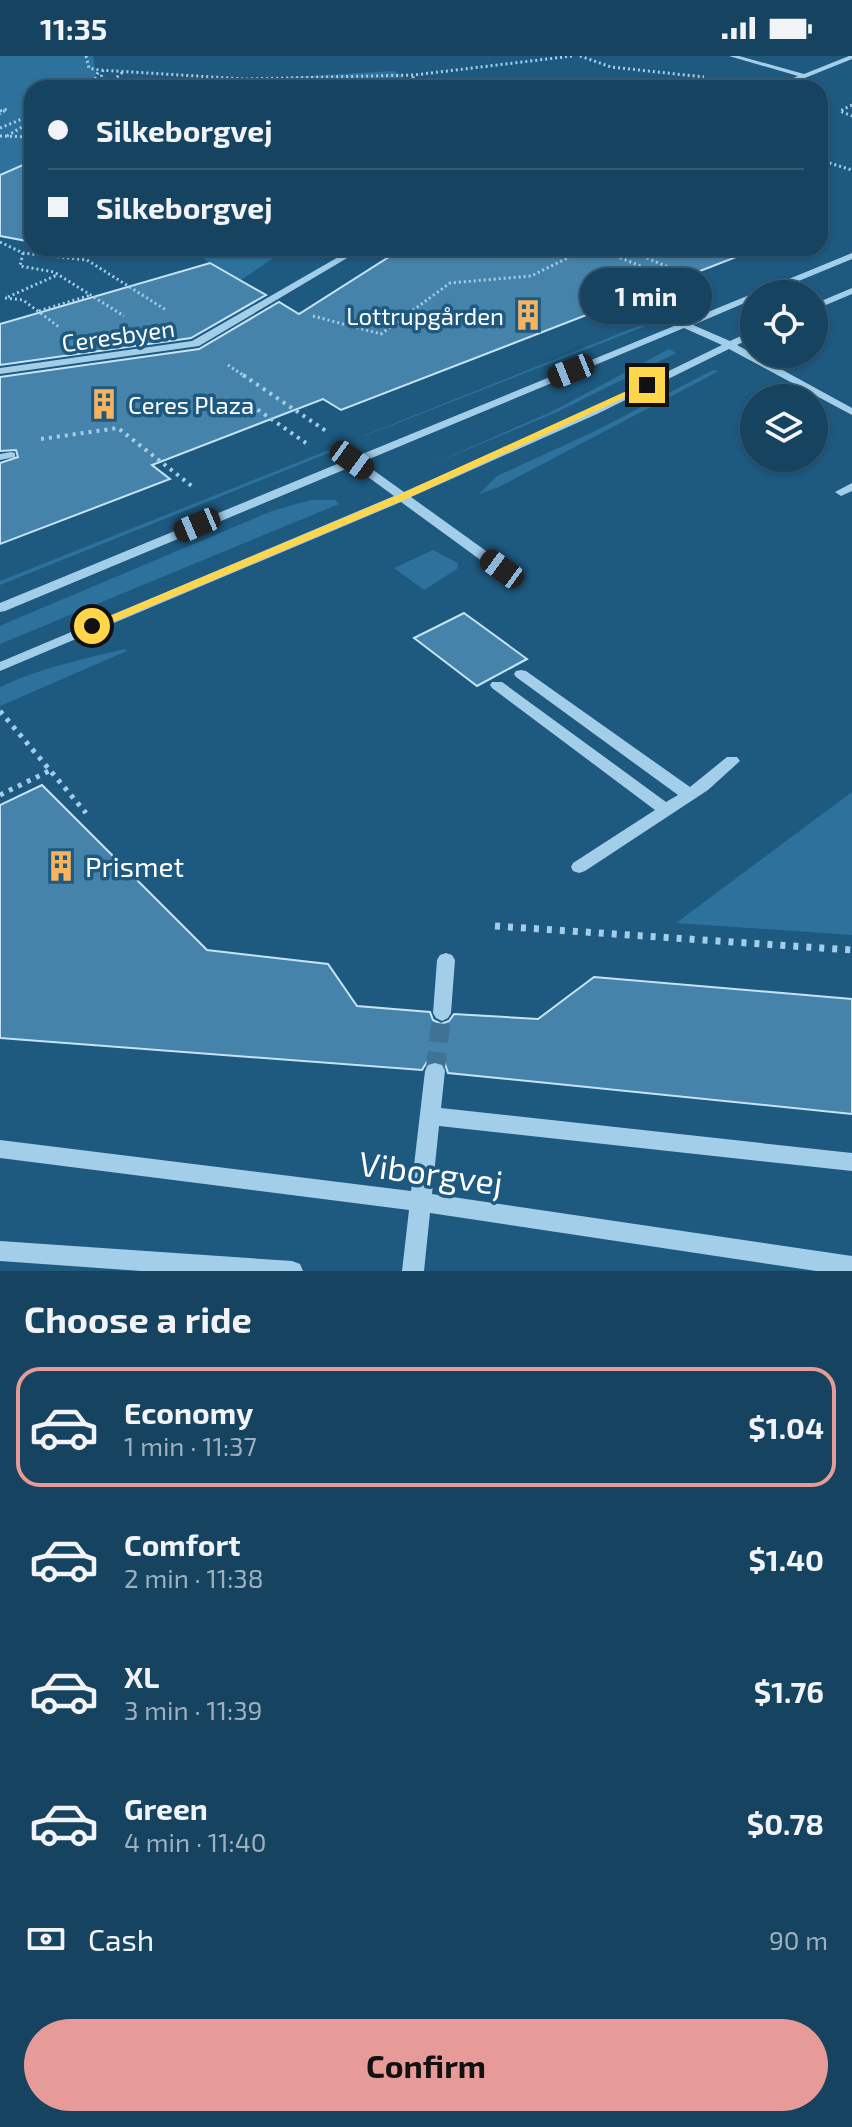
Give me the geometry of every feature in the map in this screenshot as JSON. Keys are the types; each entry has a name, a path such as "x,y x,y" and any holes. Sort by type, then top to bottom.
{"street":[{"path":"732,56 804,76"},
{"path":"794,80 852,57"},
{"name":"Ceresbyen","path":"0,371 195,344 346,256"},
{"path":"794,280 852,256"},
{"path":"828,301 852,291"},
{"path":"0,608 740,302"},
{"path":"685,325 728,344 852,412"},
{"path":"0,667 402,497 593,412 740,339"},
{"path":"352,460 502,569"},
{"path":"521,674 690,795"},
{"path":"497,685 666,810"},
{"path":"579,867 690,795 732,761"},
{"path":"442,1013 446,960"},
{"path":"413,1271 435,1071"},
{"path":"430,1116 852,1162"},
{"name":"Viborgvej","path":"0,1149 420,1202 852,1266"},
{"path":"0,1251 292,1271"}],"path":[{"path":"86,56 89,68 101,70 245,79 414,75 572,56"},
{"path":"580,56 611,67 712,79"},
{"path":"100,80 101,70"},
{"path":"95,80 101,70"},
{"path":"114,80 124,72"},
{"path":"412,80 414,75"},
{"path":"852,105 840,111 852,116"},
{"path":"0,128 24,118"},
{"path":"6,136 24,126"},
{"path":"0,136 24,137"},
{"path":"828,162 852,170"},
{"path":"0,242 23,253 20,266 58,274 141,327 149,350"},
{"path":"266,303 381,334 450,283 531,276 572,256"},
{"path":"616,256 733,305"},
{"path":"643,256 683,273"},
{"path":"5,298 58,274"},
{"path":"38,311 92,295"},
{"path":"278,399 337,438"},
{"path":"251,405 312,447"},
{"path":"40,439 118,428 168,467"},
{"path":"0,711 86,813"},
{"path":"0,795 51,770"},
{"path":"495,926 852,950"}],"shaded area":[{"path":"0,56 93,56 97,80 24,80 24,165 10,171 0,199"},
{"path":"394,71 404,77 401,80 287,80 288,77"},
{"path":"198,256 276,256 241,280"},
{"path":"661,317 666,318 362,437 363,436"},
{"path":"669,349 676,353 557,412 428,466 553,411"},
{"path":"713,370 719,371 499,487 479,494 497,476 593,432"},
{"path":"329,450 331,452 0,585 0,581"},
{"path":"310,500 335,500 339,504 0,644 0,626 4,624 272,511"},
{"path":"433,550 458,563 457,569 424,590 394,568"},
{"path":"127,651 0,706 0,687 15,680 77,660"},
{"path":"852,792 852,935 676,923"}],"building":[{"path":"24,164 24,240 0,236 0,175"},
{"path":"390,256 739,256 341,410 323,399 152,465 170,479 0,544 0,463 18,457 16,450 0,451 0,377 199,349 279,302 299,314"},
{"path":"210,263 266,295 191,338 0,365 0,324"},
{"path":"464,613 527,659 477,686 414,638"},
{"path":"42,785 207,950 328,964 357,1006 430,1012 433,1020 441,1024 449,1021 454,1014 538,1019 594,977 852,999 852,1114 448,1073 445,1064 436,1060 427,1062 422,1070 0,1038 0,805"}],"tunnel":[{"path":"435,1071 442,1013"}],"place":[{"name":"Lottrupgården","path":"528,315"},
{"name":"Ceres Plaza","path":"104,404"},
{"name":"Prismet","path":"61,866"}],"route":[{"path":"92,626 402,497 647,385"}]}
